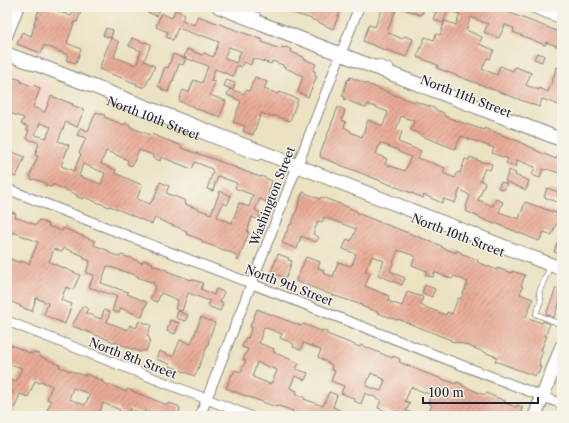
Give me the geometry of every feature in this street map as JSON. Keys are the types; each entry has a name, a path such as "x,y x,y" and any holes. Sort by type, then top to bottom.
{"main road":[{"name":"North 11th Street","path":"219,7 311,39 340,54 369,66 562,140"},
{"name":"North 10th Street","path":"7,54 50,73 297,166 328,181 524,258 556,267"},
{"path":"535,416 562,346"}],"street":[{"path":"7,35 18,7"},
{"name":"Washington Street","path":"200,416 359,7"},
{"path":"533,7 562,18"},
{"name":"North 9th Street","path":"7,189 562,404"},
{"name":"North 8th Street","path":"7,321 250,416"}],"lane":[{"path":"237,7 265,18"},
{"name":"North 11th Street","path":"369,66 378,62 393,68"},
{"name":"North 10th Street","path":"105,98 257,158 266,154"},
{"path":"556,267 539,292 541,300 536,314 562,325"}],"shaded area":[{"path":"9,69 54,86 45,110 7,96 7,73"}],"building":[{"path":"40,7 46,7 71,16 75,7 83,7 77,22 75,21 67,43 81,49 76,63 66,60 68,55 44,45 41,53 17,44 22,32 31,36"},
{"path":"149,7 161,7 157,16 147,12"},
{"path":"291,7 342,7 333,29 309,18 290,12"},
{"path":"383,7 397,7 387,32 402,39 404,36 413,39 406,57 363,41 369,25 375,27"},
{"path":"400,7 425,7 420,15"},
{"path":"425,7 494,7 562,33 562,46 559,45 559,47 546,42 545,45 513,32 514,28 505,25 499,38 484,32 488,24 471,17 466,30 482,37 479,44 494,50 490,59 487,58 482,69 497,75 500,66 513,71 516,67 531,73 526,85 548,92 557,67 562,69 562,106 542,99 539,107 437,68 438,65 417,57 425,37 434,40 436,34 440,35 445,21 456,25 460,14 448,10 443,23 433,19 436,12"},
{"path":"175,10 185,14 182,20 194,25 198,16 263,40 262,42 280,49 282,47 286,47 292,50 291,52 316,64 313,71 316,72 314,76 317,76 308,97 298,92 303,76 272,61 271,64 253,58 251,65 244,62 241,67 237,65 233,76 215,69 211,81 215,82 210,95 226,101 220,117 179,101 183,90 189,92 194,80 202,83 208,66 184,57 187,49 202,55 204,53 213,57 219,42 178,28 173,40 166,37 168,32 156,27 161,13 172,18","holes":["229,47 241,51 236,63 224,58"]},
{"path":"106,28 113,30 111,38 103,35"},
{"path":"111,38 119,42 114,57 136,65 141,51 129,46 132,38 151,44 144,61 155,66 145,87 136,85 137,84 99,69"},
{"path":"537,53 544,55 542,62 534,59"},
{"path":"173,54 186,59 183,65 179,64 168,92 158,86 164,69 166,67 168,68"},
{"path":"255,77 267,82 264,89 278,94 279,92 298,99 290,121 273,115 273,117 261,113 253,135 243,131 245,126 233,122 241,101 227,95 230,89 244,94 246,90 249,91"},
{"path":"350,77 397,96 434,108 444,113 447,117 484,130 484,128 521,142 556,159 557,156 562,158 562,174 543,169 540,178 532,175 535,167 517,160 515,167 506,163 508,159 492,153 494,148 461,136 455,149 422,136 411,130 414,121 401,116 396,130 402,132 398,142 421,151 418,158 445,168 443,173 455,178 458,172 460,173 465,159 469,160 470,157 492,164 490,170 485,168 480,180 485,183 478,200 493,206 496,199 503,202 499,212 519,219 525,202 562,215 562,226 556,224 552,235 544,232 539,241 487,221 466,211 470,196 460,189 455,203 444,199 442,203 424,195 423,198 320,157 338,107 345,110 342,120 346,122 344,127 351,131 350,132 362,137 368,120 383,126 388,112 368,104 366,108 344,99 345,97 342,96 347,80 349,80","holes":["380,143 398,150 401,153 411,157 405,171 385,164 387,159 376,154"]},
{"path":"14,79 21,80 21,82 40,88 33,107 45,112 51,96 73,104 72,105 84,110 77,127 66,122 58,141 69,145 61,166 74,171 81,154 79,153 86,138 77,135 80,128 88,131 96,112 124,125 125,123 130,125 130,127 182,146 181,148 272,181 268,193 270,194 266,202 260,199 255,210 261,213 259,220 252,217 247,232 249,232 238,261 235,254 202,242 202,240 186,234 187,231 155,218 152,224 110,206 109,207 84,197 83,199 77,197 77,195 55,185 52,185 51,187 45,185 46,183 34,179 32,180 30,175 38,156 35,155 39,143 26,138 29,130 26,130 28,127 21,124 24,118 7,112 7,93","holes":["40,123 51,127 46,138 35,135","139,150 153,155 152,157 160,161 161,157 192,169 195,162 212,169 213,172 207,189 213,191 218,176 237,183 235,188 253,195 249,207 239,203 232,223 217,217 223,203 227,205 231,196 220,191 211,214 185,204 186,201 166,193 169,186 160,182 154,199 150,204 137,199 142,185 115,173 116,170 101,164 106,151 128,160 127,164 132,166","83,164 105,173 101,184 79,176"]},
{"path":"226,80 235,83 233,90 224,86"},
{"path":"7,150 25,157 16,177 7,174"},
{"path":"509,170 516,173 515,175 529,181 526,190 505,181"},
{"path":"501,182 507,184 504,190 498,188"},
{"path":"547,188 558,192 558,195 562,196 562,204 544,197"},
{"path":"303,192 320,199 321,197 456,253 456,250 478,260 477,262 497,270 497,268 512,273 512,271 525,275 520,294 533,299 526,317 542,323 543,321 550,324 541,350 543,351 539,361 539,366 541,367 538,374 536,373 535,376 495,361 497,357 458,342 451,341 398,319 397,320 378,313 361,306 362,305 296,281 306,257 320,262 318,268 324,270 323,273 333,277 338,262 350,266 352,265 356,254 343,249 347,239 351,241 356,229 324,217 322,222 318,221 313,234 319,237 316,242 301,236 297,249 282,243 290,224 291,225","holes":["398,250 415,256 412,265 427,271 425,275 433,277 434,272 452,279 454,276 468,282 461,299 458,298 452,314 447,312 446,315 420,305 423,297 407,292 402,306 390,302 388,300 389,296 365,286 370,273 365,271 372,256 384,261 378,275 402,285 405,278 390,271"]},
{"path":"7,210 16,214 15,217 36,225 39,220 48,224 48,226 62,231 63,228 95,241 94,245 109,251 109,253 120,257 121,255 131,258 142,263 143,260 153,263 152,265 203,283 201,289 214,295 216,289 224,292 220,301 223,303 220,311 208,306 210,301 188,293 182,311 175,309 178,300 161,293 157,302 150,299 156,286 153,284 154,283 107,266 101,283 128,292 127,294 147,302 142,317 121,308 119,313 112,311 117,296 89,287 94,275 86,273 90,261 83,258 84,256 64,248 62,252 54,249 49,262 80,275 73,290 66,287 61,300 72,304 65,324 44,315 48,303 36,298 32,311 20,307 21,306 7,300 7,268 11,259 20,263 21,261 29,264 38,242 13,232 7,247"},
{"path":"562,231 562,255 554,252"},
{"path":"278,254 289,258 288,260 292,261 286,278 271,272"},
{"path":"425,285 435,289 432,297 422,293"},
{"path":"556,288 562,291 562,296 553,317 546,314"},
{"path":"83,306 88,308 86,313 101,319 104,310 110,312 107,322 128,330 130,325 136,328 139,321 151,325 147,336 149,337 150,341 146,351 142,350 141,352 72,326"},
{"path":"257,309 301,326 303,324 321,331 322,330 327,332 327,334 360,347 361,345 392,358 393,356 400,359 399,362 423,372 456,384 457,382 463,386 485,395 486,393 516,407 517,405 522,407 520,416 427,416 432,405 428,403 431,395 411,387 405,401 410,403 406,411 418,416 399,416 378,408 381,400 365,393 361,404 354,401 355,399 341,393 344,386 331,381 335,371 331,369 332,365 318,357 321,350 303,343 301,350 293,347 294,344 280,338 282,334 264,327 259,343 274,349 273,352 299,363 296,369 308,373 305,380 295,376 290,388 297,391 296,394 305,397 304,399 323,406 329,392 337,395 333,407 341,411 339,416 300,416 293,413 293,411 282,407 276,407 238,393 226,388 232,374 235,370 241,372 246,360 243,360 248,349 242,347 246,337 248,338 252,327 250,327","holes":["257,362 277,370 272,383 271,382 270,384 253,377","371,373 385,380 381,391 366,386"]},
{"path":"178,311 188,315 185,321 176,318"},
{"path":"201,317 215,323 195,376 156,359 159,351 173,357 180,340 191,344"},
{"path":"170,320 179,323 175,334 167,331"},
{"path":"11,345 32,354 33,352 40,354 39,356 60,365 59,367 86,376 86,374 103,381 102,382 105,384 126,392 127,389 168,405 169,403 178,406 180,408 178,416 162,416 145,410 144,414 130,409 128,415 103,403 98,416 83,416 76,413 75,416 55,416 46,413 51,401 47,399 52,386 41,381 40,383 35,381 28,397 20,394 12,414 7,412 7,404 13,391 7,388 7,379 16,382 22,368 7,363 7,355","holes":["73,388 90,394 85,405 69,399"]}]}
